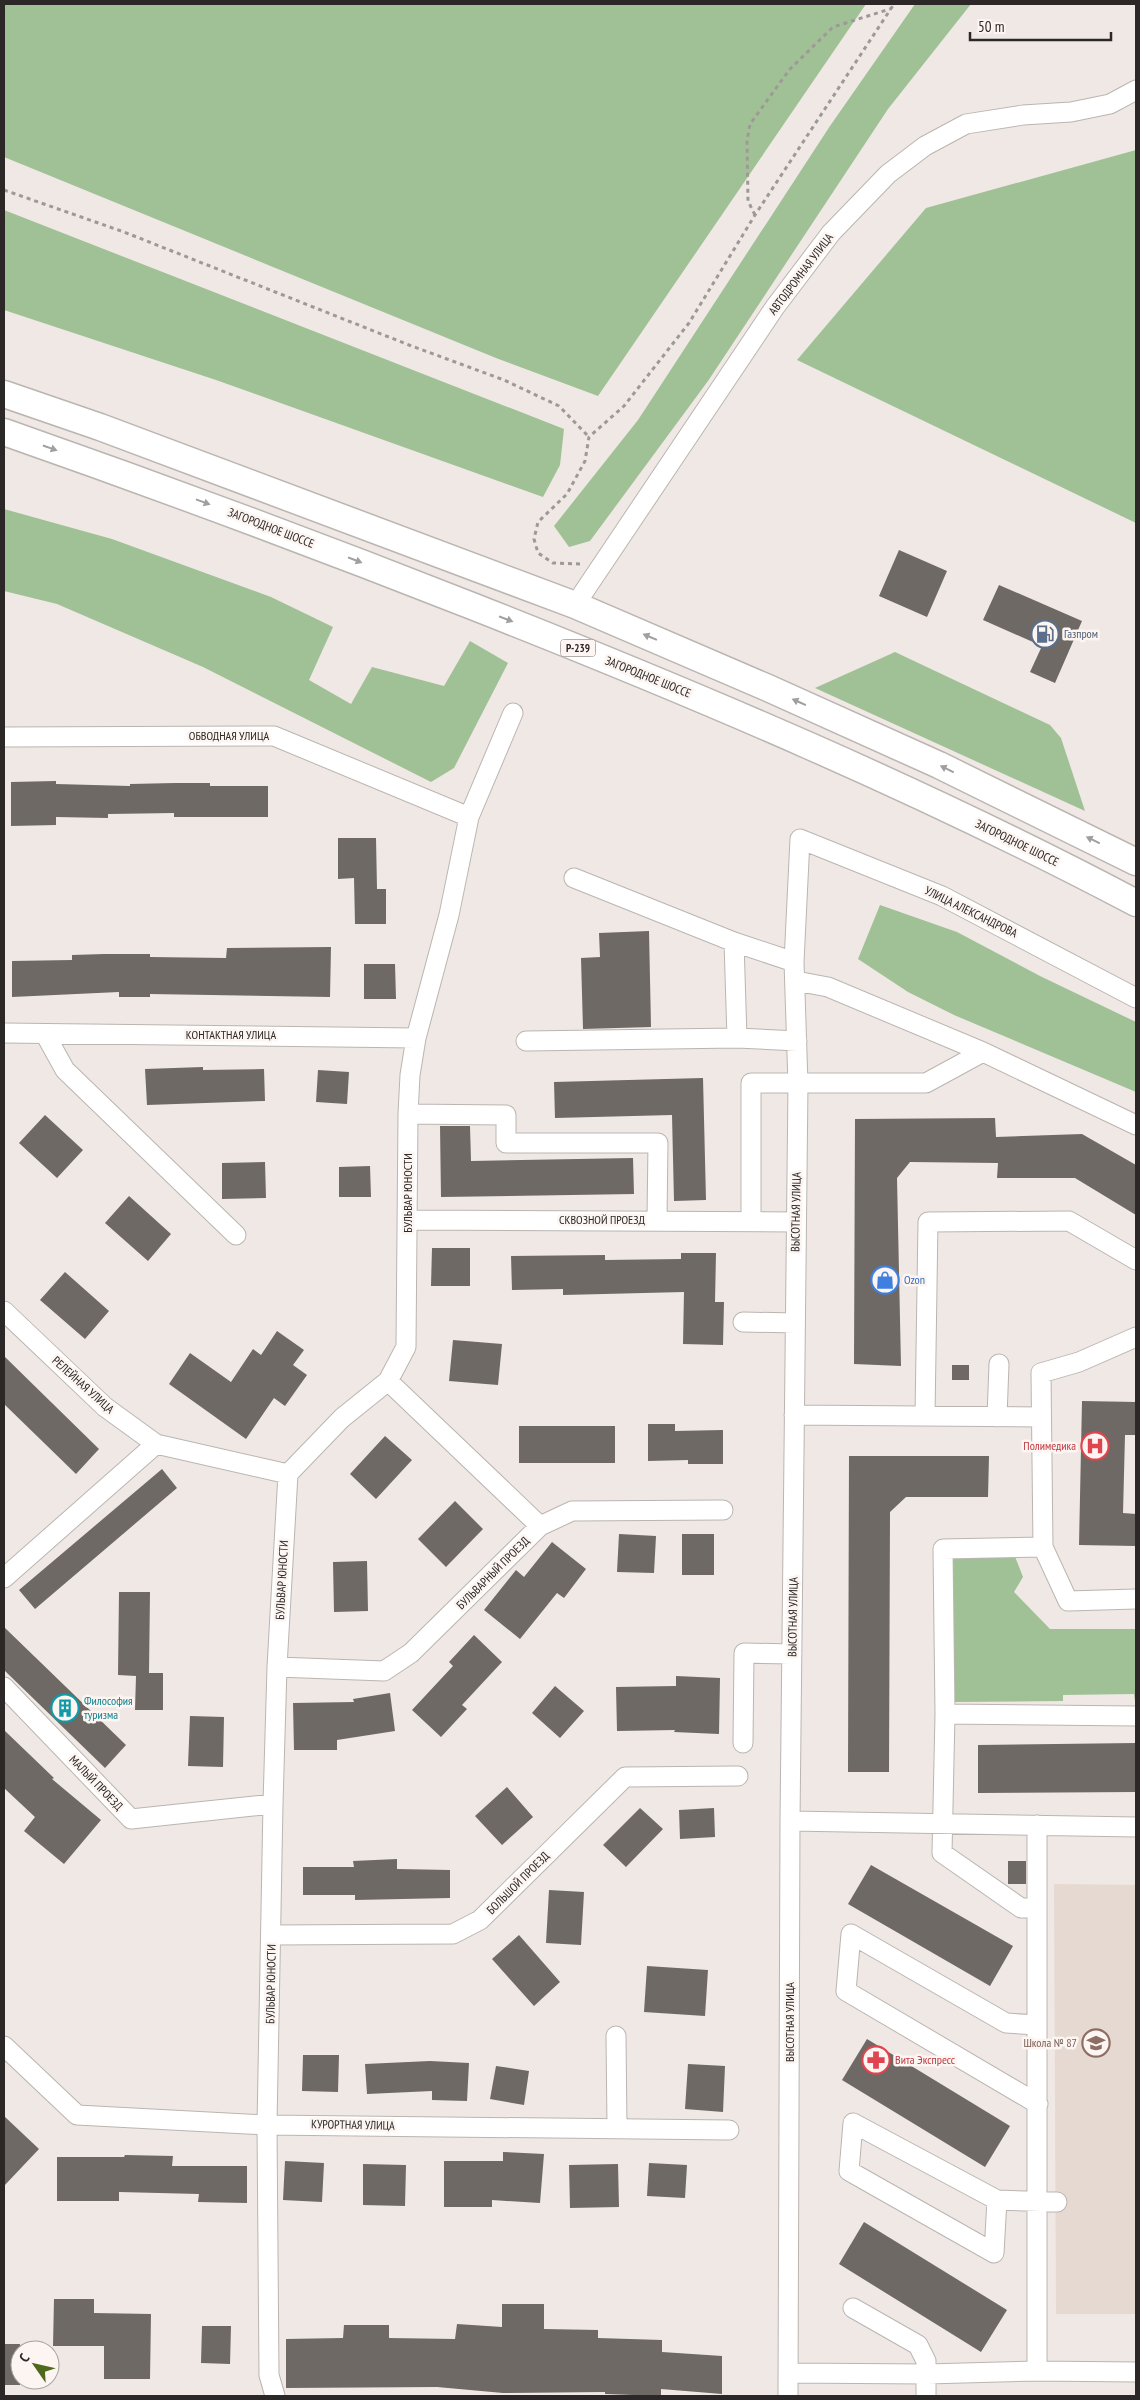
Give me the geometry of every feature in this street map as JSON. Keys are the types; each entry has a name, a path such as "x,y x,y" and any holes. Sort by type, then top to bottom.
{"highway":[{"path":"4,394 100,427 575,605 777,692 939,765 1136,862"},
{"name":"ЗАГОРОДНОЕ ШОССЕ","path":"4,432 274,528 557,639 751,720 927,800 1136,903"}],"street":[{"name":"АВТОДРОМНАЯ УЛИЦА","path":"575,605 775,307 831,233 888,174 925,146 966,124 1023,115 1071,112 1110,104 1136,90"},
{"name":"БУЛЬВАР ЮНОСТИ","path":"275,2396 269,2374 267,2124 277,1667 288,1474 342,1418 388,1381 406,1347 408,1114 410,1075 416,1038 449,915 469,817 512,713"},
{"name":"ОБВОДНАЯ УЛИЦА","path":"4,736 274,736 469,817"},
{"name":"ВЫСОТНАЯ УЛИЦА","path":"788,2396 790,1822 798,1084 795,972 800,839"},
{"name":"УЛИЦА АЛЕКСАНДРОВА","path":"800,839 942,896 1136,998"},
{"path":"574,878 734,942 828,987 983,1052 1136,1125"},
{"path":"734,942 737,1038"},
{"name":"КОНТАКТНАЯ УЛИЦА","path":"4,1033 416,1038"},
{"path":"45,1034 65,1070 236,1235"},
{"path":"526,1041 737,1038 797,1041"},
{"path":"751,1221 750,1083 926,1083 983,1052"},
{"path":"408,1114 506,1115 506,1143 658,1143 657,1220"},
{"name":"СКВОЗНОЙ ПРОЕЗД","path":"408,1220 796,1222"},
{"path":"925,1416 928,1222 1069,1221 1136,1260"},
{"name":"РЕЛЕЙНАЯ УЛИЦА","path":"4,1311 104,1407 156,1444 288,1474"},
{"path":"743,1322 795,1323"},
{"path":"1136,1337 1079,1362 1041,1373 1040,1417 1043,1547 1068,1601 1136,1599"},
{"path":"997,1417 999,1364"},
{"path":"388,1381 540,1526"},
{"path":"794,1414 1040,1417"},
{"path":"4,1578 156,1444"},
{"name":"БУЛЬВАРНЫЙ ПРОЕЗД","path":"277,1667 384,1671 412,1654 540,1526 572,1511 723,1510"},
{"path":"1036,1908 1021,1908 942,1853 945,1714 943,1549 1043,1547"},
{"path":"743,1743 744,1653 792,1654"},
{"name":"МАЛЫЙ ПРОЕЗД","path":"4,1687 131,1819 273,1804"},
{"path":"945,1714 1136,1716"},
{"name":"БОЛЬШОЙ ПРОЕЗД","path":"272,1935 453,1934 480,1920 625,1777 738,1776"},
{"path":"790,1822 1136,1827"},
{"path":"1037,1825 1037,2372"},
{"path":"1037,2025 1006,2023 850,1934 846,1991 1038,2104"},
{"path":"616,2036 617,2128"},
{"name":"КУРОРТНАЯ УЛИЦА","path":"4,2046 77,2115 267,2124 729,2130"},
{"path":"997,2200 994,2253 849,2171 853,2123 997,2200 1057,2202"},
{"path":"853,2308 918,2345 926,2361 926,2396"},
{"path":"788,2373 1136,2372"}],"path":[{"path":"598,572 583,564 553,563 538,553 534,539 538,522 567,494 585,461 589,437 624,406 690,323 755,215 894,4"},
{"path":"755,215 748,201 747,141 750,124 790,69 833,27 890,9"},
{"path":"4,190 124,232 400,342 504,380 559,406 589,437"}],"shaded area":[{"name":"Школа № 87","path":"1054,1884 1136,1885 1136,2314 1056,2314"}],"green space":[{"path":"4,4 866,4 598,396 496,358 4,157"},
{"path":"915,4 971,4 888,109 708,381 590,541 569,547 554,526 638,420 830,126"},
{"path":"1136,150 1136,523 797,360 926,208"},
{"path":"4,210 564,429 560,465 543,497 216,380 4,310"},
{"path":"4,509 112,539 271,597 333,627 309,680 351,704 372,667 444,686 470,641 508,663 454,768 431,782 203,667 57,604 4,591"},
{"path":"895,652 1050,725 1061,738 1085,811 815,688"},
{"path":"880,905 957,932 1040,976 1136,1022 1136,1092 954,1015 908,992 858,959"},
{"path":"952,1554 1014,1554 1023,1577 1014,1592 1050,1629 1135,1629 1136,1618 1136,1708 1134,1694 1063,1695 1063,1701 954,1702"}],"building":[{"path":"899,550 947,571 927,617 879,596"},
{"name":"Газпром","path":"999,585 1082,621 1055,683 1030,672 1042,646 983,620"},
{"path":"56,781 56,784 130,786 130,784 210,783 210,786 268,786 268,817 174,817 174,813 108,814 108,818 56,817 56,825 11,826 11,782"},
{"path":"338,838 376,838 377,889 386,889 386,924 355,924 354,878 338,879"},
{"path":"649,931 651,1027 583,1029 581,958 600,957 599,933"},
{"path":"331,947 330,997 150,994 150,997 119,997 119,992 12,997 12,961 72,960 72,955 104,954 150,954 150,957 226,958 227,948"},
{"path":"364,964 395,964 396,999 364,999"},
{"path":"203,1067 203,1070 264,1069 265,1101 147,1105 145,1069"},
{"path":"318,1070 349,1072 347,1104 316,1102"},
{"path":"703,1078 706,1200 674,1201 672,1115 555,1118 554,1082"},
{"path":"45,1115 83,1150 57,1178 19,1143"},
{"path":"995,1118 996,1137 1082,1134 1136,1165 1136,1215 1075,1178 997,1178 998,1163 910,1162 897,1178 901,1366 854,1364 855,1119"},
{"path":"440,1126 470,1126 471,1161 633,1158 634,1194 441,1197"},
{"path":"265,1162 266,1198 222,1199 222,1163"},
{"path":"370,1166 371,1197 339,1197 339,1167"},
{"path":"129,1196 171,1234 148,1261 105,1223"},
{"path":"432,1248 470,1248 470,1286 431,1286"},
{"path":"681,1253 716,1253 715,1302 724,1302 723,1345 683,1344 684,1292 563,1295 563,1289 512,1290 511,1256 605,1255 605,1260 681,1259"},
{"path":"65,1272 109,1311 85,1339 40,1300"},
{"path":"277,1331 304,1350 293,1365 307,1375 285,1406 274,1398 246,1439 169,1384 190,1353 231,1382 253,1349 261,1355"},
{"path":"453,1340 502,1344 498,1385 449,1381"},
{"path":"4,1356 99,1449 76,1474 4,1404"},
{"path":"952,1365 969,1365 969,1380 952,1380"},
{"path":"1082,1401 1136,1402 1136,1435 1125,1435 1123,1513 1136,1514 1136,1546 1079,1545"},
{"path":"648,1424 675,1424 675,1431 723,1430 723,1464 688,1464 688,1460 648,1461"},
{"path":"519,1426 615,1426 615,1463 519,1463"},
{"path":"385,1436 412,1460 376,1499 350,1474"},
{"path":"849,1456 989,1456 988,1497 906,1497 890,1512 889,1772 848,1772"},
{"path":"162,1469 177,1488 35,1609 19,1590"},
{"path":"455,1501 483,1529 446,1567 418,1539"},
{"path":"619,1534 656,1536 654,1573 617,1572"},
{"path":"682,1534 714,1534 714,1575 682,1575"},
{"path":"552,1542 586,1569 564,1598 557,1593 520,1639 484,1610 516,1570 524,1577"},
{"path":"367,1561 368,1611 334,1612 333,1562"},
{"path":"119,1592 150,1592 149,1673 163,1673 163,1710 135,1710 136,1676 118,1675"},
{"name":"Философия туризма","path":"4,1627 126,1745 105,1768 4,1670"},
{"path":"474,1635 502,1662 462,1705 467,1709 441,1737 412,1710 453,1666 449,1662"},
{"path":"676,1676 720,1678 719,1734 674,1732 675,1730 617,1731 616,1687 676,1686"},
{"path":"555,1686 584,1711 560,1738 532,1713"},
{"path":"390,1693 395,1731 337,1740 337,1750 294,1750 293,1703 354,1702 353,1699"},
{"path":"190,1716 224,1717 223,1767 188,1766"},
{"path":"4,1730 54,1778 52,1779 101,1820 64,1864 24,1831 35,1817 4,1788"},
{"path":"1136,1743 1136,1792 978,1793 978,1745"},
{"path":"507,1787 533,1817 502,1845 475,1816"},
{"path":"640,1808 663,1829 626,1867 603,1845"},
{"path":"714,1808 715,1837 680,1839 679,1810"},
{"path":"397,1859 397,1869 450,1870 450,1898 355,1900 355,1895 303,1895 303,1867 354,1867 353,1861"},
{"path":"1008,1861 1026,1861 1026,1884 1008,1884"},
{"path":"871,1865 1013,1946 990,1986 848,1904"},
{"path":"549,1890 584,1892 581,1945 546,1943"},
{"path":"519,1935 560,1982 534,2006 492,1959"},
{"path":"647,1966 708,1970 705,2016 644,2012"},
{"path":"867,2039 1010,2126 985,2167 842,2080"},
{"path":"303,2055 339,2055 338,2092 302,2091"},
{"path":"430,2061 469,2063 467,2101 432,2100 432,2091 367,2094 365,2064"},
{"path":"688,2064 725,2066 723,2112 685,2109"},
{"path":"496,2066 529,2071 524,2105 490,2099"},
{"path":"4,2116 39,2149 4,2186"},
{"path":"503,2152 544,2154 540,2203 492,2200 492,2207 444,2207 444,2161 503,2161"},
{"path":"125,2155 173,2156 172,2166 247,2166 247,2203 198,2202 199,2194 119,2192 119,2201 57,2201 57,2157 124,2157"},
{"path":"285,2161 324,2163 322,2202 283,2200"},
{"path":"649,2163 687,2165 685,2198 647,2196"},
{"path":"363,2164 406,2165 405,2206 363,2205"},
{"path":"618,2164 619,2207 570,2208 569,2165"},
{"path":"864,2222 1007,2310 981,2352 839,2264"},
{"path":"54,2299 94,2299 94,2313 151,2314 150,2379 104,2379 104,2346 60,2346 60,2340 53,2340"},
{"path":"502,2304 544,2304 544,2329 598,2330 598,2338 662,2340 662,2352 722,2356 722,2394 661,2389 661,2396 605,2394 605,2392 503,2393 437,2387 286,2388 286,2339 343,2338 344,2325 389,2325 389,2338 455,2339 457,2324 502,2327"},
{"path":"202,2326 231,2326 230,2364 201,2363"},
{"path":"4,2344 10,2344 10,2385 4,2385"}],"place":[{"name":"Газпром","path":"1045,634"},
{"name":"Ozon","path":"885,1280"},
{"name":"Полимедика","path":"1095,1446"},
{"name":"Философия туризма","path":"65,1708"},
{"name":"Школа № 87","path":"1096,2043"},
{"name":"Вита Экспресс","path":"876,2060"}]}
